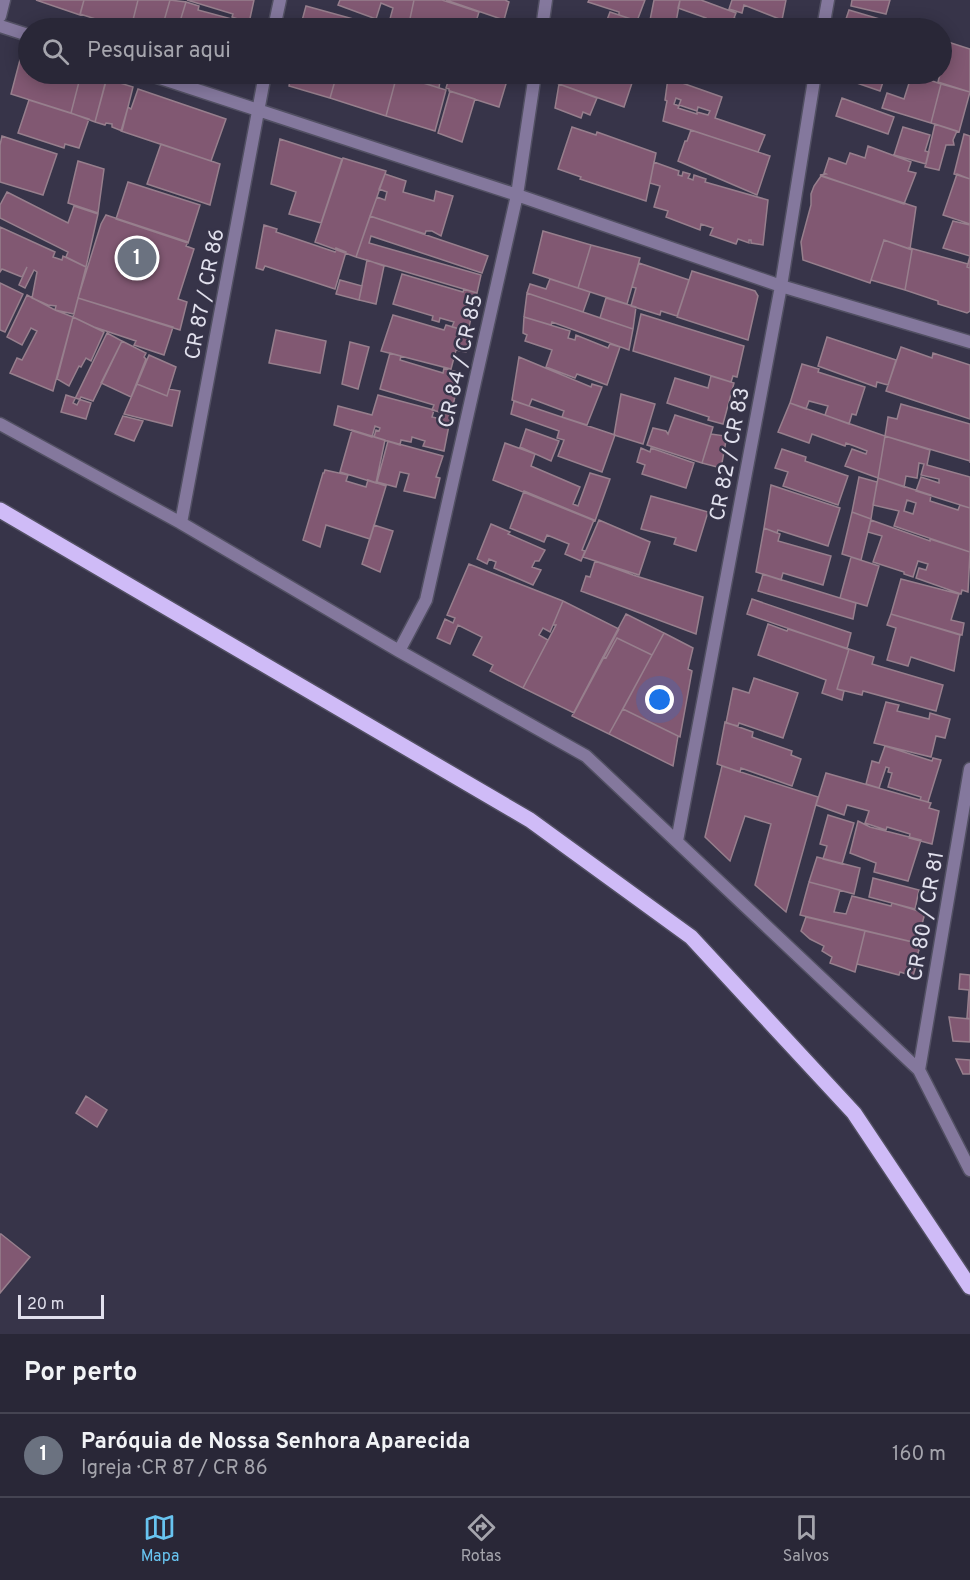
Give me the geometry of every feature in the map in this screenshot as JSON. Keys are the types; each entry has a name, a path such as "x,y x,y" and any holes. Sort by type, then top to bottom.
{"main road":[{"path":"0,510 530,820 691,937 854,1113 970,1287"}],"street":[{"path":"0,16 4,0"},
{"path":"276,18 280,0"},
{"path":"543,18 546,0"},
{"path":"825,18 828,0"},
{"path":"0,26 18,32"},
{"path":"180,84 517,195 781,286 970,342"},
{"name":"CR 87 / CR 86","path":"181,523 264,84"},
{"name":"CR 84 / CR 85","path":"399,651 426,600 517,195 534,84"},
{"name":"CR 82 / CR 83","path":"677,841 781,286 813,84"},
{"path":"0,424 181,523 399,651 586,756 919,1070 970,1170"},
{"name":"CR 80 / CR 81","path":"919,1070 970,770"}],"building":[{"path":"36,0 84,0 80,15"},
{"path":"84,0 138,0 134,18 92,18 80,14"},
{"path":"138,0 170,0 165,18 134,18"},
{"path":"170,0 186,2 181,18 165,18"},
{"path":"187,0 254,0 250,18 235,18 232,17 233,14"},
{"path":"340,0 414,0 410,18 390,18 393,8 381,3 376,18 338,5"},
{"path":"414,0 442,0 479,12 477,18 410,18"},
{"path":"446,0 505,0 509,2 505,18 498,18"},
{"path":"589,0 645,0 638,18 628,18 619,15 619,12 588,2"},
{"path":"654,0 680,0 677,18 650,18"},
{"path":"680,0 701,0 736,13 734,18 706,18 678,8"},
{"path":"732,0 786,0 782,18 744,5 742,13 729,9"},
{"path":"852,0 890,0 886,14 851,6"},
{"path":"186,2 199,6 198,10 228,18 181,18"},
{"path":"306,6 350,18 303,18"},
{"path":"849,10 876,18 846,18"},
{"path":"610,12 628,18 608,18"},
{"path":"952,43 970,49 970,92 944,84 952,84"},
{"path":"18,67 18,84 78,84 71,113 11,94"},
{"path":"78,84 105,84 95,122 71,113"},
{"path":"105,84 123,84 133,87 122,131 112,127 112,124 106,123 105,125 95,122"},
{"path":"289,84 334,84 330,98 289,86"},
{"path":"334,84 395,84 386,116 330,98"},
{"path":"395,84 426,84 446,90 435,131 386,116"},
{"path":"427,84 440,84 439,88"},
{"path":"447,84 506,84 499,107 449,91 446,88"},
{"path":"559,84 597,98 590,115 583,112 581,118 555,108"},
{"path":"560,84 632,84 624,107"},
{"path":"667,84 685,84 722,97 715,118 765,135 758,152 663,121 667,101 665,100","holes":["676,98 681,100 679,105 697,111 698,107 710,111 708,115 697,112 697,114 678,108 679,106 674,104"]},
{"path":"860,84 882,84 880,91"},
{"path":"909,84 941,84 931,123 882,108 887,93 904,99"},
{"path":"941,84 970,92 959,132 931,123"},
{"path":"138,89 226,119 211,161 121,131 128,107 131,109"},
{"path":"450,91 475,99 462,142 438,133"},
{"path":"842,98 894,117 888,134 836,116"},
{"path":"29,100 89,119 79,148 65,144 64,148 18,133"},
{"path":"935,124 957,131 953,140 954,145 946,145 939,170 925,167"},
{"path":"572,127 596,135 597,132 656,153 646,201 580,179 581,177 558,169"},
{"path":"903,127 930,135 925,151 929,152 926,164 894,155"},
{"path":"691,130 770,156 757,195 678,161"},
{"path":"964,134 970,136 970,179 954,174"},
{"path":"2,136 57,154 43,195 0,182"},
{"path":"280,139 342,159 321,223 289,214 296,192 271,184"},
{"path":"161,144 220,164 210,205 147,184"},
{"path":"868,146 911,162 908,171 916,173 904,204 820,175 826,174 824,173 829,158 846,164 850,153 865,158"},
{"path":"343,158 386,171 356,257 315,242"},
{"path":"78,161 104,169 98,213 68,203"},
{"path":"654,162 679,171 678,175 682,176 683,172 690,174 688,178 693,180 694,175 706,179 705,182 768,200 763,245 751,243 751,240 749,243 738,239 736,244 710,235 713,228 701,224 700,230 666,217 668,211 654,207 660,186 650,183"},
{"path":"385,174 406,181 403,192 434,201 436,191 453,196 441,236 432,231 426,231 425,234 370,216 377,197 385,200 387,192 379,189"},
{"path":"957,174 970,179 970,224 943,215"},
{"path":"821,176 916,207 910,249 884,240 870,283 803,260 801,242 811,205 811,194"},
{"path":"128,182 200,205 188,243 116,219"},
{"path":"7,192 68,223 74,206 98,214 86,267 66,257 68,252 0,218 0,205"},
{"path":"106,215 188,242 186,246 194,249 178,299 187,302 180,330 78,298 101,224"},
{"path":"370,216 488,256 482,273 371,236 369,243 481,275 477,293 356,257"},
{"path":"953,221 970,225 970,256 943,248"},
{"path":"264,225 277,229 276,232 335,252 336,248 346,252 335,289 265,266 263,270 256,268"},
{"path":"0,227 55,252 53,257 62,260 63,256 86,267 74,314 55,310 56,306 32,298 37,272 34,270 25,288 19,285 27,267 22,277 2,269 0,272"},
{"path":"543,231 591,245 578,288 533,273"},
{"path":"884,240 912,250 905,290 871,280"},
{"path":"591,245 640,258 627,304 578,288"},
{"path":"910,248 968,264 967,267 970,268 970,311 967,313 938,304 938,301 905,290 912,250"},
{"path":"367,260 384,266 376,304 359,300"},
{"path":"639,263 689,280 677,316 661,311 660,315 631,306 636,288 632,287"},
{"path":"692,271 755,291 758,296 748,340 677,317"},
{"path":"402,274 463,292 464,289 477,293 468,331 452,327 454,322 440,318 439,322 432,320 433,316 393,304"},
{"path":"550,279 590,292 583,312 527,293 530,284 546,289"},
{"path":"340,280 362,286 359,300 336,294"},
{"path":"0,283 23,294 5,332 0,330"},
{"path":"527,293 633,329 629,350 552,322 551,325 524,317"},
{"path":"27,295 73,317 53,391 10,373 17,358 22,360 37,331 31,328 22,345 7,337"},
{"path":"78,298 173,327 164,355 134,345 136,341 94,327 73,317"},
{"path":"606,298 636,307 633,329 600,318"},
{"path":"641,314 744,346 737,377 733,376 731,382 633,351"},
{"path":"393,315 444,330 446,325 470,332 466,352 456,350 451,369 381,351"},
{"path":"73,317 104,332 91,361 86,358 81,367 79,366 69,386 57,379"},
{"path":"524,317 570,331 568,338 575,340 576,335 608,348 610,344 620,347 607,385 577,374 575,378 546,367 552,350 525,341 527,335 523,333"},
{"path":"276,330 326,341 320,373 269,363"},
{"path":"107,333 122,341 93,401 81,397 77,405 73,403"},
{"path":"827,337 896,360 888,385 877,382 876,387 818,366"},
{"path":"122,341 146,353 144,357 146,359 131,397 101,383"},
{"path":"350,342 369,347 358,389 342,384"},
{"path":"901,347 932,358 933,353 970,365 970,419 886,391"},
{"path":"390,353 401,356 400,360 443,373 444,368 460,373 451,415 432,410 434,405 380,389"},
{"path":"149,355 176,367 167,396 137,384"},
{"path":"519,357 591,387 592,384 602,387 587,425 562,417 564,411 532,399 529,406 512,400"},
{"path":"802,364 819,369 818,372 865,387 856,415 852,414 849,424 825,415 828,406 809,401 806,409 790,403"},
{"path":"711,376 734,383 723,424 667,403 675,378 708,388"},
{"path":"137,384 167,396 169,389 180,391 172,426 124,414"},
{"path":"621,394 655,404 643,444 614,435"},
{"path":"66,395 91,403 86,419 61,412"},
{"path":"378,395 434,410 432,417 441,419 442,413 451,415 444,451 423,446 425,441 412,437 411,442 401,440 400,445 374,437 376,430 379,431 380,428 375,426 372,437 334,425 338,406 372,415"},
{"path":"514,401 615,435 602,472 558,456 564,440 557,438 559,431 511,414"},
{"path":"790,403 885,436 878,478 845,466 852,449 866,454 867,451 812,434 809,443 778,432"},
{"path":"901,404 970,424 970,461 885,436 888,417 897,419"},
{"path":"675,415 713,427 702,463 647,445 653,428 666,431 668,434"},
{"path":"123,416 143,421 134,441 115,434"},
{"path":"526,429 559,441 551,461 520,447"},
{"path":"352,430 385,440 376,483 340,472"},
{"path":"711,434 725,436 721,468 702,463"},
{"path":"885,436 930,450 927,465 970,477 970,508 916,491 921,477 939,483 939,479 921,475 924,464 919,463 917,478 906,476 904,487 878,478"},
{"path":"388,441 443,456 436,477 440,478 435,498 404,491 409,474 400,472 396,487 377,482"},
{"path":"505,443 535,454 531,466 580,487 573,504 578,506 590,473 610,479 595,521 493,480"},
{"path":"641,448 650,452 651,448 694,463 686,488 642,474 645,465 637,462"},
{"path":"782,449 806,457 805,461 848,476 838,505 783,486 788,472 775,468"},
{"path":"325,470 348,475 346,481 366,487 368,480 386,486 370,539 326,525 320,547 303,540"},
{"path":"859,477 877,482 871,519 852,512"},
{"path":"878,478 931,495 930,501 958,510 960,505 970,508 970,552 894,526 899,511 873,505","holes":["907,500 916,503 913,514 904,511"]},
{"path":"771,485 840,508 828,546 778,530 777,533 764,528"},
{"path":"524,491 594,520 582,550 585,551 581,561 565,554 569,544 547,535 544,542 510,528"},
{"path":"651,496 708,512 696,551 674,544 676,538 641,529"},
{"path":"852,512 871,519 861,560 842,554"},
{"path":"599,520 650,542 639,575 583,557"},
{"path":"871,520 930,541 930,539 970,552 968,592 962,590 961,594 916,578 919,568 926,570 928,564 918,561 913,577 873,562 882,536 868,532"},
{"path":"491,524 545,550 539,561 535,561 532,567 541,570 533,585 494,568 496,562 489,559 487,564 477,559"},
{"path":"374,525 393,531 380,572 362,564"},
{"path":"764,528 780,534 778,541 831,556 823,585 783,573 781,580 756,572"},
{"path":"851,557 879,566 867,606 840,598"},
{"path":"595,561 703,597 696,634 581,591 586,576 590,577"},
{"path":"469,564 563,601 550,632 543,628 539,635 548,640 523,688 490,671 493,665 473,655 482,637 458,625 450,644 437,638 445,619 453,623 455,618 447,615"},
{"path":"763,574 856,603 853,619 758,591"},
{"path":"901,579 959,594 951,620 964,623 962,635 891,614"},
{"path":"752,599 851,633 847,649 747,614"},
{"path":"563,601 619,629 574,713 523,688 556,625 553,625"},
{"path":"626,614 664,633 652,655 617,638 606,658 603,657"},
{"path":"891,614 960,635 954,671 911,657 908,666 887,660 896,628 887,625"},
{"path":"768,624 849,649 837,689 844,691 842,700 822,693 826,680 758,655"},
{"path":"664,633 693,648 688,669 692,671 680,737 623,709"},
{"path":"617,638 652,655 609,734 572,716 603,657 606,658"},
{"path":"849,649 874,657 872,664 943,685 936,711 863,691 862,695 837,689"},
{"path":"754,678 798,693 783,738 739,723 738,726 726,723 733,688 749,693"},
{"path":"886,702 899,705 897,711 929,719 930,713 950,719 945,738 936,736 931,757 874,743"},
{"path":"623,709 678,736 673,766 609,734"},
{"path":"725,722 753,732 752,737 792,751 791,755 801,759 792,786 741,768 740,772 717,764"},
{"path":"885,746 932,761 933,758 941,760 928,802 920,800 921,797 888,787 892,773 888,772 889,768 886,767 879,788 866,784 872,761 879,763"},
{"path":"722,766 818,797 786,912 755,885 771,824 745,816 730,861 705,837"},
{"path":"826,773 931,803 929,808 939,811 932,844 909,838 910,834 887,827 886,830 865,823 869,811 847,805 844,815 816,805"},
{"path":"828,815 854,823 842,864 823,859 827,846 820,844"},
{"path":"858,821 870,827 921,840 908,881 874,872 876,863 850,853"},
{"path":"817,857 860,868 854,894 809,882"},
{"path":"873,878 919,890 915,909 869,897"},
{"path":"809,882 840,890 834,912 846,914 852,896 891,906 892,903 925,913 917,943 800,915"},
{"path":"806,917 865,931 855,972 830,963 832,957 822,951 824,946 801,931"},
{"path":"865,931 921,944 913,976 900,972 899,975 857,964"},
{"path":"960,974 970,975 970,1019 967,1018 969,990 959,989"},
{"path":"949,1017 970,1019 970,1042 953,1041"},
{"path":"956,1059 970,1060 970,1074 963,1074"},
{"path":"86,1096 107,1110 97,1127 76,1113"},
{"path":"0,1234 30,1257 0,1293"}],"place":[{"name":"Paróquia de Nossa Senhora Aparecida","path":"137,258"}]}
